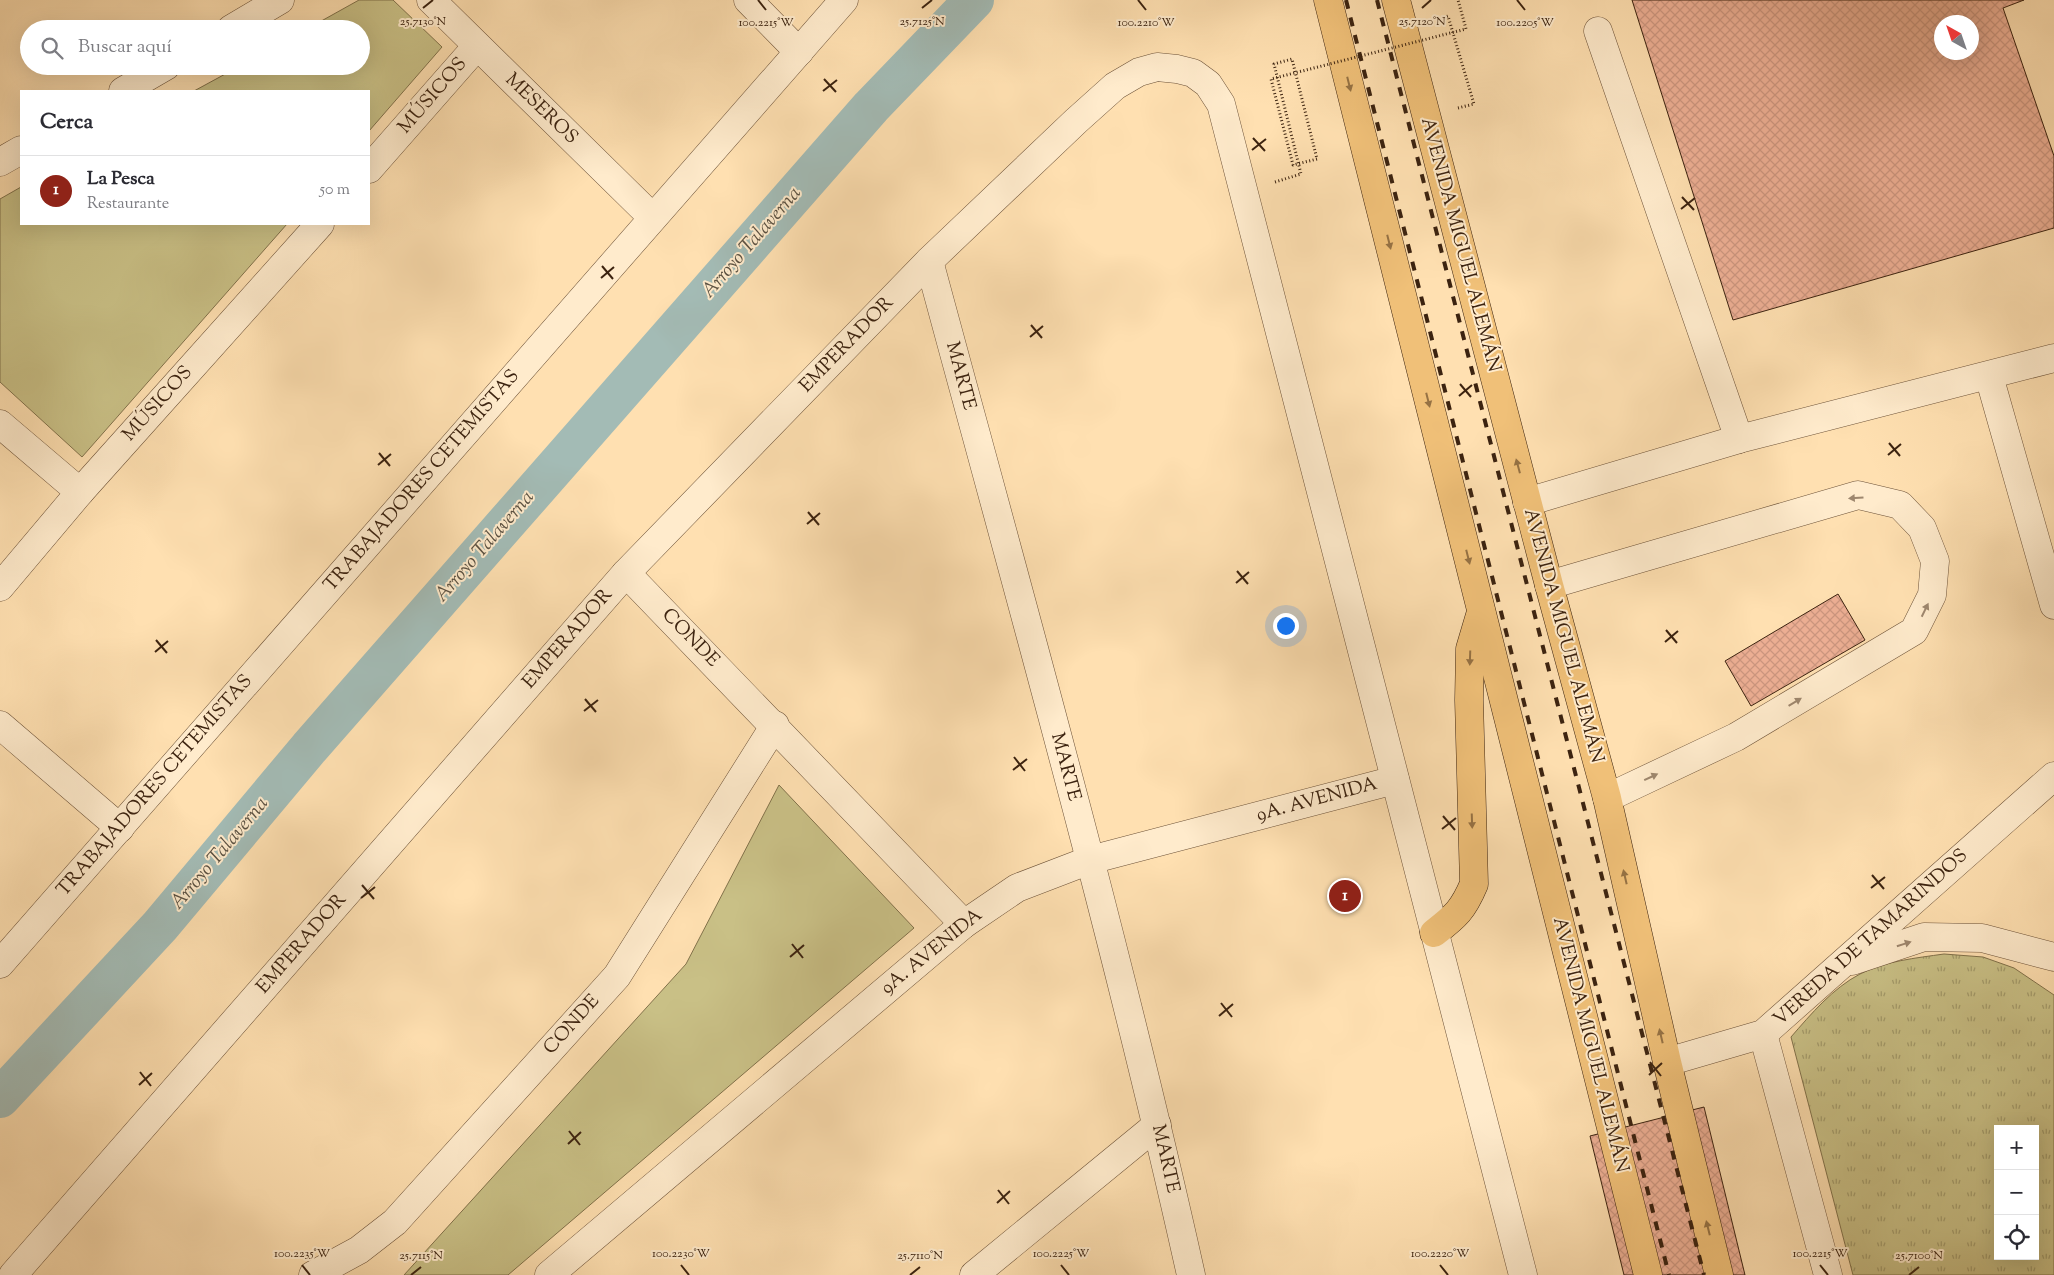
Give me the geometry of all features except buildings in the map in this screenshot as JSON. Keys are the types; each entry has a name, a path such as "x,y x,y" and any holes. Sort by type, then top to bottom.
{"highway":[{"name":"AVENIDA MIGUEL ALEMÁN","path":"1328,0 1648,1275"},
{"name":"AVENIDA MIGUEL ALEMÁN","path":"1399,9 1548,585 1607,798 1667,1062 1719,1275"},
{"path":"1434,933 1458,914 1467,901 1474,884 1469,700 1470,650 1481,611"}],"street":[{"path":"246,20 280,0"},
{"name":"MESEROS","path":"431,0 652,217"},
{"path":"748,0 798,52"},
{"name":"TRABAJADORES CETEMISTAS","path":"0,964 652,217 844,0"},
{"path":"1598,31 1739,439"},
{"name":"MÚSICOS","path":"370,168 477,46"},
{"name":"EMPERADOR","path":"13,1275 626,573 929,262 1076,121 1116,86 1139,72 1157,68 1177,69 1193,73 1208,84 1221,104 1243,190"},
{"path":"125,90 151,75"},
{"path":"0,162 20,151"},
{"path":"1243,190 1523,1275"},
{"name":"MÚSICOS","path":"0,587 80,492 319,225"},
{"name":"MARTE","path":"929,262 1090,860 1157,1125 1191,1275"},
{"path":"1527,502 1739,439 2054,358"},
{"path":"1989,376 2044,529 2054,605"},
{"path":"0,424 80,492"},
{"path":"1548,585 1858,495 1900,505 1922,528 1935,561 1932,595 1914,631 1736,737 1607,798"},
{"name":"CONDE","path":"626,573 775,725 964,924"},
{"path":"0,724 120,828"},
{"name":"CONDE","path":"313,1275 359,1250 395,1222 617,976 775,725"},
{"name":"VEREDA DE TAMARINDOS","path":"1667,1062 1763,1034 2054,776"},
{"name":"9A. AVENIDA","path":"549,1275 964,924 1017,888 1090,860 1395,780"},
{"path":"1841,964 1924,937 1982,938 2054,957"},
{"path":"1763,1034 1828,1275"},
{"path":"974,1275 1157,1125"}],"path":[{"path":"1243,190 1302,174 1274,64 1292,59 1317,160 1293,165 1272,79 1466,29 1458,0"}],"green space":[{"path":"359,0 393,0 442,47 370,130 370,90 196,90 223,75 370,75 370,20 323,20"},
{"path":"20,188 20,225 286,225 82,457 0,382 0,199"},
{"path":"779,785 914,928 508,1275 404,1275 686,964"},
{"path":"1944,954 1983,957 2014,968 2054,995 2054,1275 1853,1275 1791,1037 1832,994 1850,980 1880,966"}],"waterway":[{"name":"Arroyo Talaverna","path":"0,1098 160,926 309,748 871,107 974,0"}],"railway":[{"path":"1346,0 1669,1275"},
{"path":"1377,0 1704,1275"}],"place":[{"name":"La Pesca","path":"1345,896"}]}
